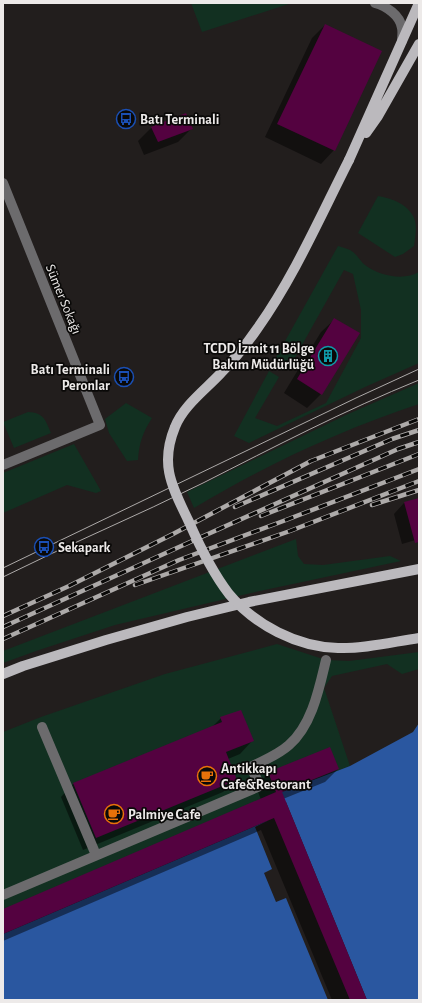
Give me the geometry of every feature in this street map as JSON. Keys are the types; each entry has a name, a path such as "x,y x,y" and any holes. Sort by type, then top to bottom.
{"main road":[{"path":"419,3 349,160 277,299 257,330 232,361 181,415 170,440 168,453 168,469 171,482 198,542 220,582 242,607 269,627 284,636 300,642 338,648 357,647 419,638"},
{"path":"349,160 378,116 419,44"},
{"path":"3,674 23,666 106,640 187,617 249,602 419,568"}],"street":[{"path":"374,3 381,5 398,18 402,27 402,43"},
{"name":"Sümer Sokağı","path":"3,183 100,425 3,465"},
{"path":"3,895 260,786 251,767 278,754 297,737 311,711 326,660"},
{"path":"42,727 96,855"}],"green space":[{"path":"191,3 292,3 202,32"},
{"path":"378,196 389,198 400,203 413,215 416,224 414,246 403,254 395,257 358,233"},
{"path":"338,246 350,250 365,265 377,272 399,277 413,275 419,272 419,363 365,387 249,443 234,436 269,371 279,377 255,418 277,426 326,403 361,338 361,310 353,274 344,270 293,361 286,368 274,361"},
{"path":"419,383 419,404 332,437 248,477 194,508 187,492 346,415"},
{"path":"126,403 152,418 142,438 138,460 127,461 109,433 105,419"},
{"path":"28,412 41,415 51,433 14,448 3,422"},
{"path":"74,444 101,491 96,493 67,485 3,513 3,473"},
{"path":"296,539 298,556 304,564 323,565 390,556 401,561 251,593 115,625 3,663 3,651"},
{"path":"277,644 326,660 349,661 419,652 419,669 402,674 387,664 332,676 324,688 350,766 282,792 268,821 3,934 3,732 41,717 165,674"}],"water":[{"path":"419,723 419,1000 3,1000 3,934 267,821 282,792 350,766 413,732"}],"pier":[{"path":"286,802 367,1000 328,1000 286,898 276,902 264,873 272,869 255,827 267,821 264,812"}],"building":[{"path":"325,24 382,51 335,151 277,124"},
{"path":"186,113 193,129 158,142 151,127"},
{"name":"TCDD İzmit 11 Bölge Bakım Müdürlüğü","path":"334,318 360,333 322,395 297,379"},
{"path":"419,498 419,542 415,543 404,502"},
{"path":"241,710 254,741 226,752 237,780 96,838 73,783 222,722 220,717"},
{"path":"330,747 339,769 282,792 367,1000 350,1000 274,818 3,934 3,909 276,792 268,772"}],"tram line":[{"path":"3,568 419,369"},
{"path":"3,577 178,495 337,416 419,380"}],"railway":[{"path":"3,616 69,586 173,534 311,461 419,419"},
{"path":"235,507 392,439 419,430"},
{"path":"3,627 398,449 419,442"},
{"path":"261,516 419,454"},
{"path":"3,639 179,560 419,469"},
{"path":"135,585 290,531 419,481"},
{"path":"372,505 419,490"}],"place":[{"name":"Batı Terminali","path":"126,119"},
{"name":"TCDD İzmit 11 Bölge Bakım Müdürlüğü","path":"328,356"},
{"name":"Batı Terminali Peronlar","path":"124,377"},
{"name":"Sekapark","path":"44,547"},
{"name":"Antikkapı Cafe&Restorant","path":"207,776"},
{"name":"Palmiye Cafe","path":"114,814"}]}
